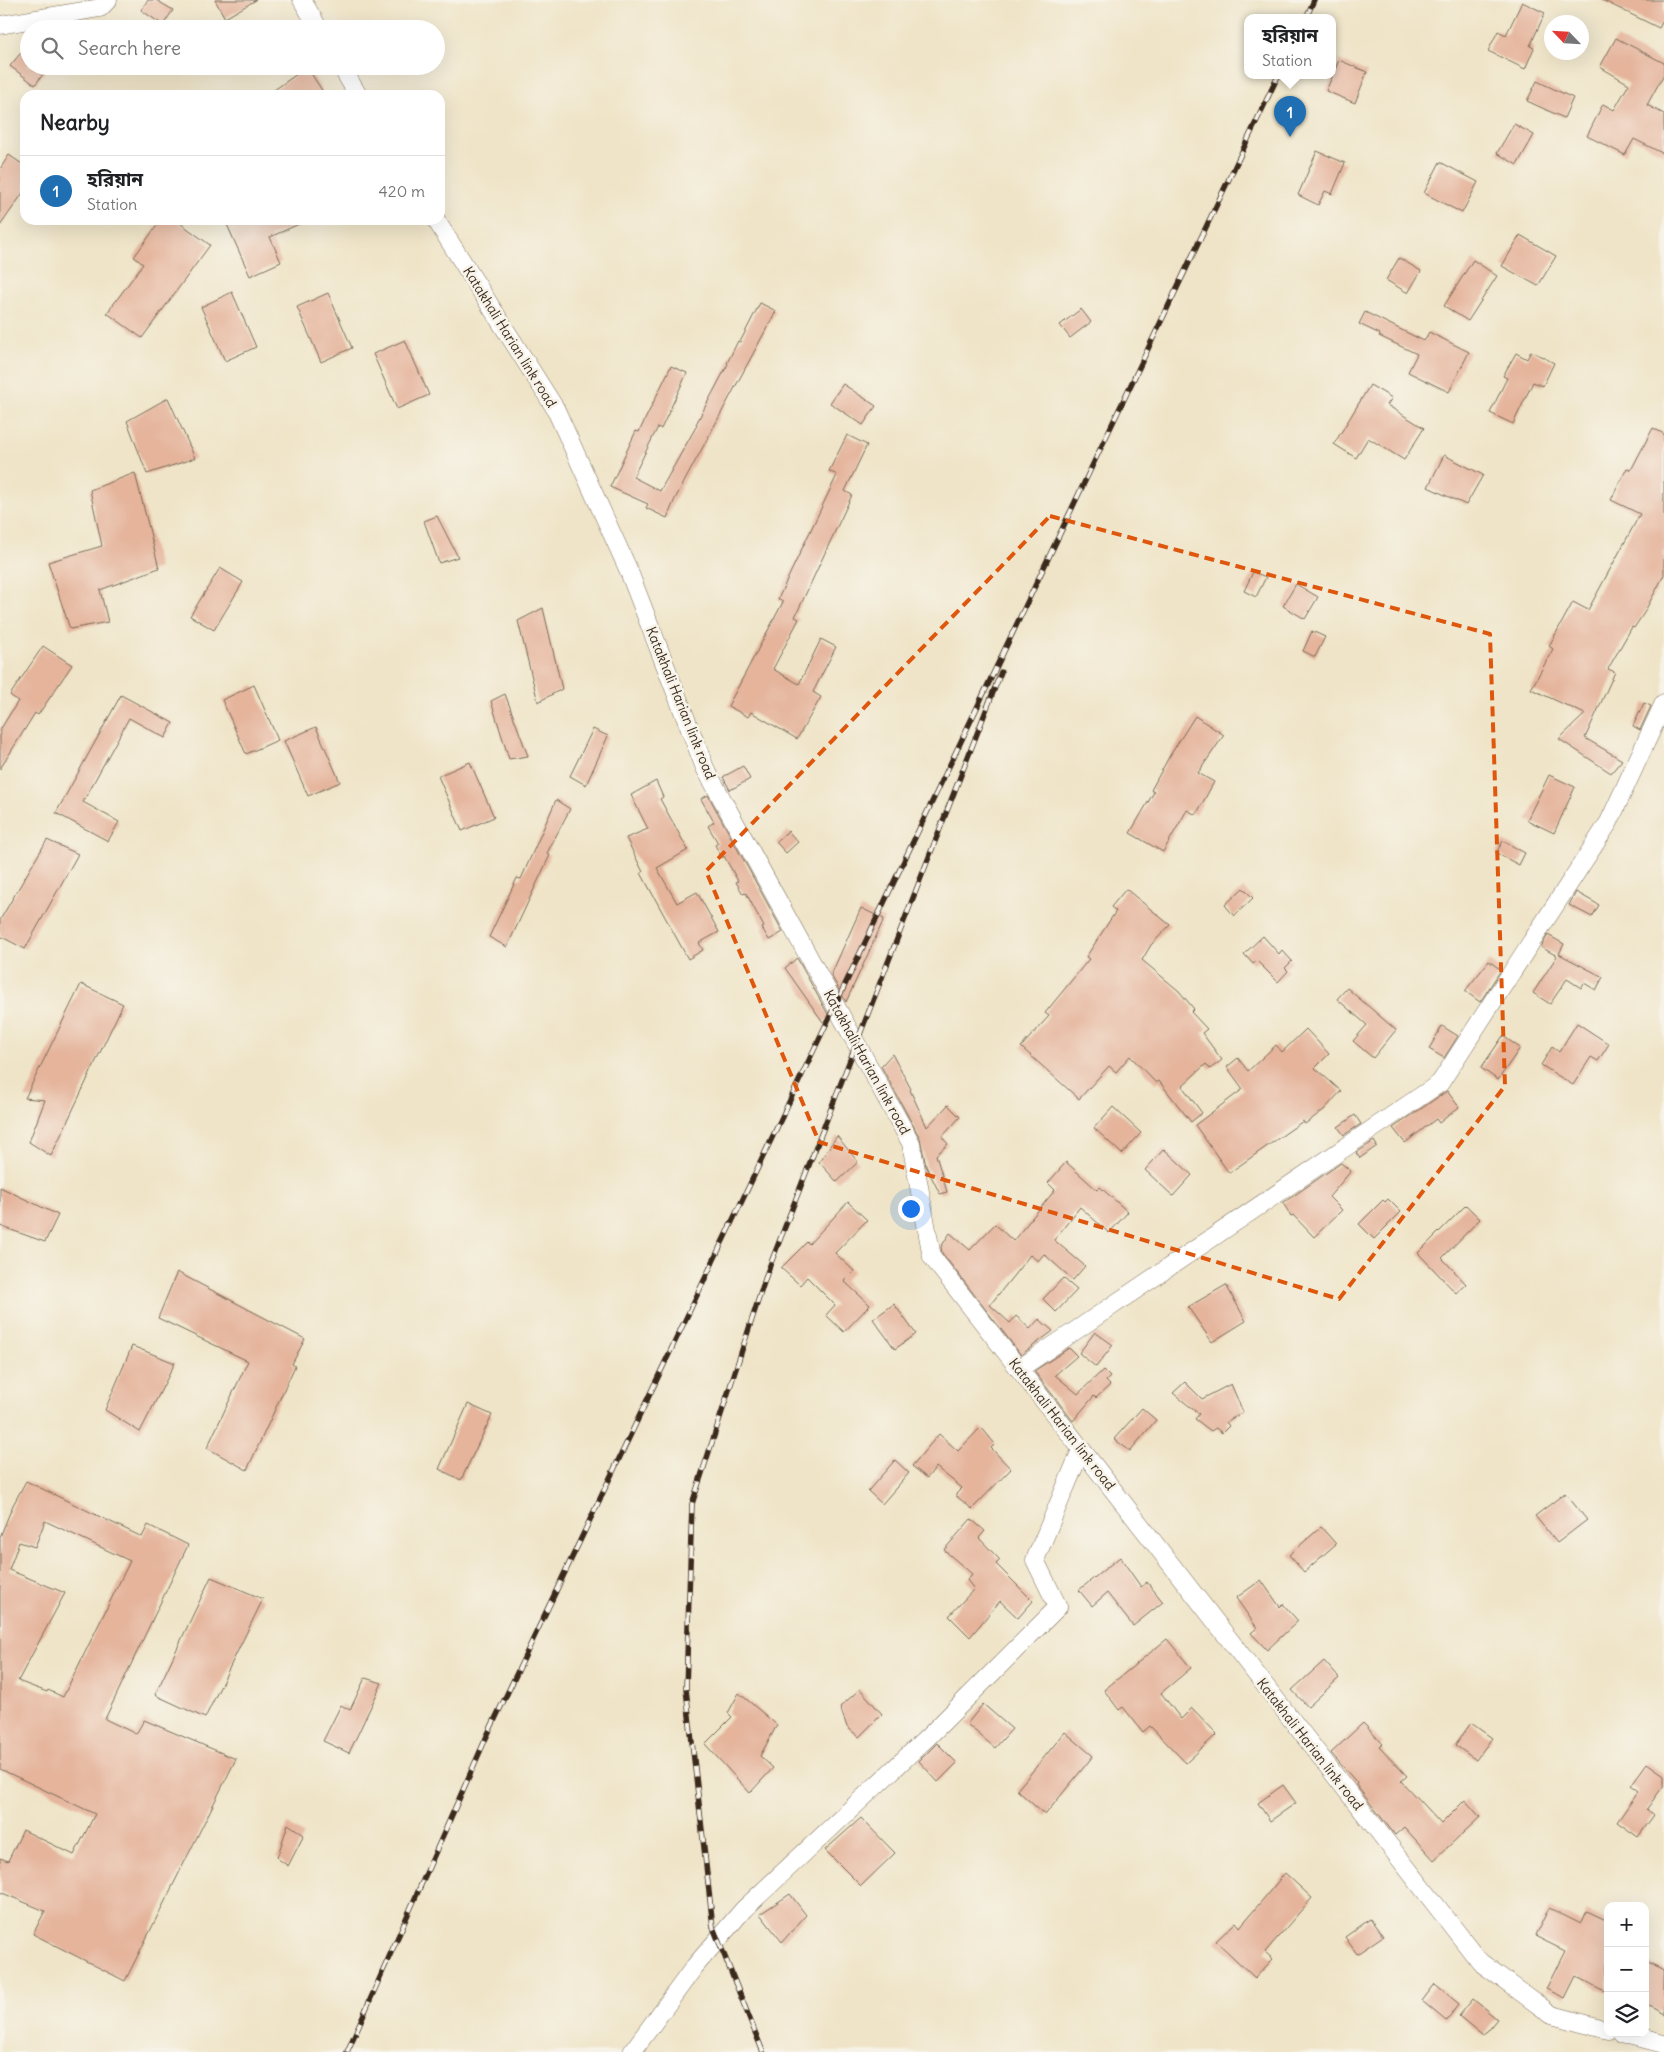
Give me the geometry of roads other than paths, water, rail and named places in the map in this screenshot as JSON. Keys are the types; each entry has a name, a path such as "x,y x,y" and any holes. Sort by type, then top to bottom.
{"street":[{"path":"33,20 100,8 108,0"},
{"path":"302,0 314,20"},
{"path":"0,26 20,22"},
{"path":"346,75 355,90"},
{"name":"Katakhali Harian link road","path":"439,225 555,408 628,569 705,768 911,1143 932,1257 1480,1962 1552,2015 1604,2029"},
{"path":"1019,1369 1440,1083 1609,822 1664,703"},
{"path":"632,2052 695,1966 743,1910 928,1737 1058,1607 1034,1560 1082,1450"},
{"path":"1637,2037 1664,2044"}],"railway":[{"path":"1308,14 1314,0"},
{"path":"347,2052 486,1738 1277,79"},
{"path":"763,2052 713,1927 686,1689 692,1504 767,1273 1001,672"}],"place":[{"name":"হরিয়ান","path":"1290,137"}]}
